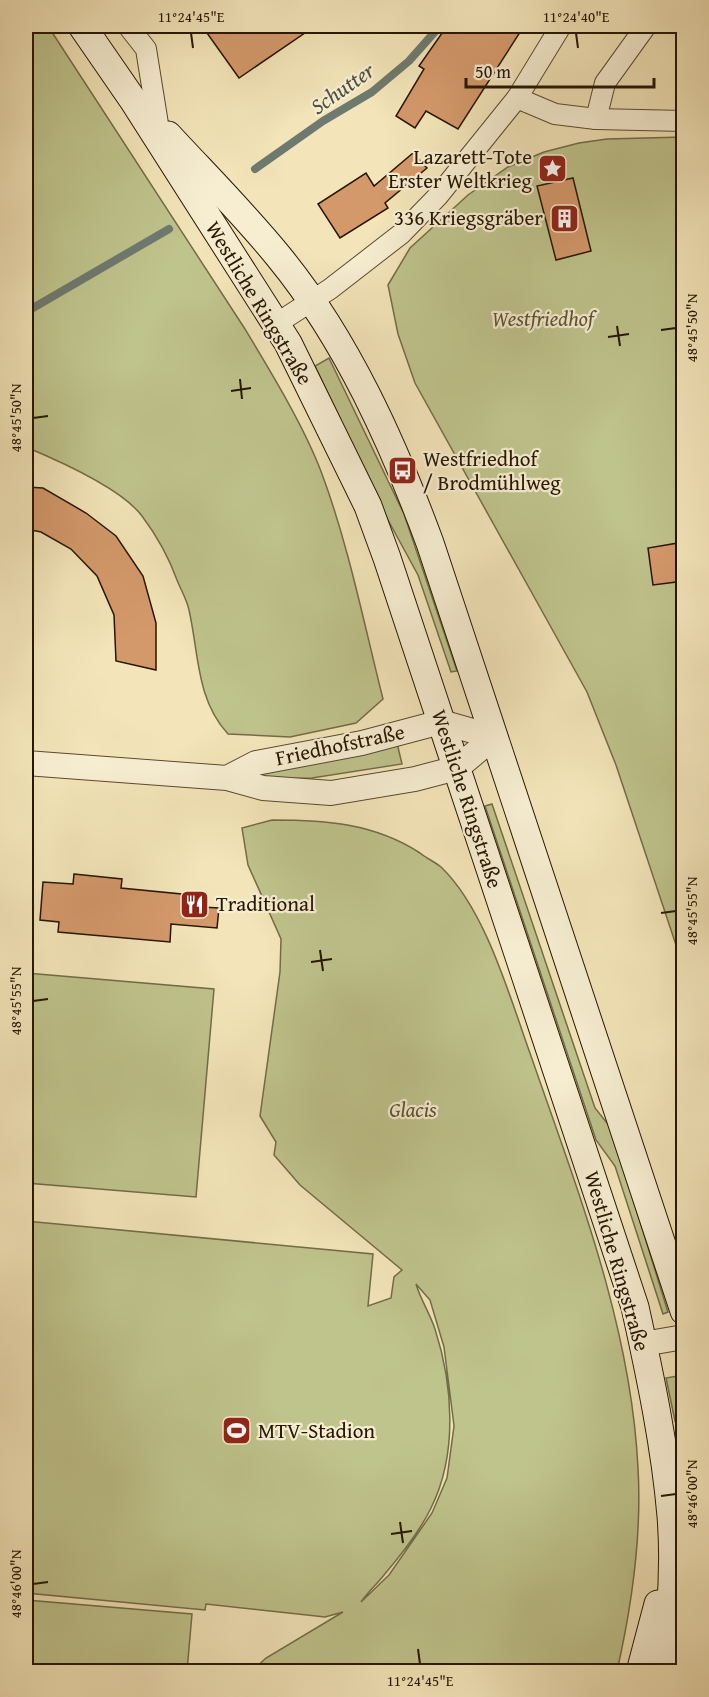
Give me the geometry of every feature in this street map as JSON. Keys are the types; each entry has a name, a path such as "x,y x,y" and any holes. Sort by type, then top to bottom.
{"main road":[{"name":"Westliche Ringstraße","path":"82,26 133,100 276,324 300,365 368,506 621,1260 643,1344 665,1471 672,1547 669,1633 663,1671"},
{"name":"Westliche Ringstraße","path":"133,100 159,124 279,257 352,366 402,471 430,543 684,1311"},
{"name":"Westliche Ringstraße","path":"640,1671 672,1547"}],"street":[{"path":"128,26 146,49 159,124"},
{"path":"276,324 311,302 401,234 438,196 517,98 561,26"},
{"path":"596,119 605,83 646,26"},
{"path":"517,98 555,114 596,119 684,121"},
{"path":"441,722 494,738"},
{"name":"Friedhofstraße","path":"226,778 256,764 362,743 441,722"},
{"name":"Friedhofstraße","path":"26,764 226,778 263,788 331,793 407,781 457,768 494,738"},
{"path":"643,1344 684,1337"}],"green space":[{"path":"26,26 48,26 245,329 287,400 315,456 340,529 383,699 356,723 290,737 228,734 210,706 204,691 187,602 158,539 142,516 133,506 105,486 71,467 26,447"},
{"name":"Westfriedhof","path":"683,137 683,966 616,765 587,692 415,383 398,334 388,285 410,248 468,195 508,167 544,152 579,143 607,139"},
{"path":"329,358 404,514 457,671 451,672 418,575 388,520 315,366"},
{"path":"397,743 402,764 312,778 265,779 254,770"},
{"path":"492,804 595,1108 611,1128 668,1312 663,1314 615,1166 596,1140 485,806"},
{"name":"Glacis","path":"272,820 311,821 349,825 385,835 403,843 441,867 457,885 484,930 505,982 583,1207 599,1258 625,1362 638,1468 639,1519 631,1596 617,1671 252,1671 266,1658 343,1612 325,1617 206,1604 205,1610 26,1593 26,1221 373,1254 368,1306 391,1298 394,1277 402,1270 300,1185 274,1155 276,1142 260,1116 280,972 281,939 248,865 242,828","holes":["416,1284 430,1300 444,1347 454,1426 447,1478 432,1513 389,1575 361,1602 410,1543 431,1508 446,1465 450,1419 446,1373 435,1329"]},
{"path":"26,973 214,989 196,1197 26,1183"},
{"path":"684,1375 683,1443 675,1421 666,1378"},
{"path":"26,1600 192,1614 187,1671 26,1671"}],"building":[{"path":"202,26 315,26 239,78"},
{"path":"447,26 524,26 458,129 426,111 415,128 396,116 424,69 419,66"},
{"path":"413,153 427,168 385,203 388,208 340,238 318,204 366,173 374,186"},
{"name":"336 Kriegsgräber","path":"573,178 591,251 556,260 537,186"},
{"path":"26,487 43,488 86,513 116,536 143,576 156,623 156,670 116,661 114,615 97,576 71,549 41,532 26,529"},
{"path":"684,542 684,581 653,585 648,548"},
{"path":"74,874 122,879 121,888 202,896 201,907 219,908 217,928 171,924 170,942 58,932 59,922 40,920 43,882 73,884"}],"waterway":[{"name":"Schutter","path":"255,169 323,121 372,92 409,61 440,26"},
{"name":"Schutter","path":"26,312 169,229"}],"place":[{"name":"Lazarett-Tote Erster Weltkrieg","path":"553,169"},
{"name":"336 Kriegsgräber","path":"564,218"},
{"name":"Westfriedhof / Brodmühlweg","path":"402,471"},
{"name":"Traditional","path":"195,904"},
{"name":"MTV-Stadion","path":"237,1431"}]}
